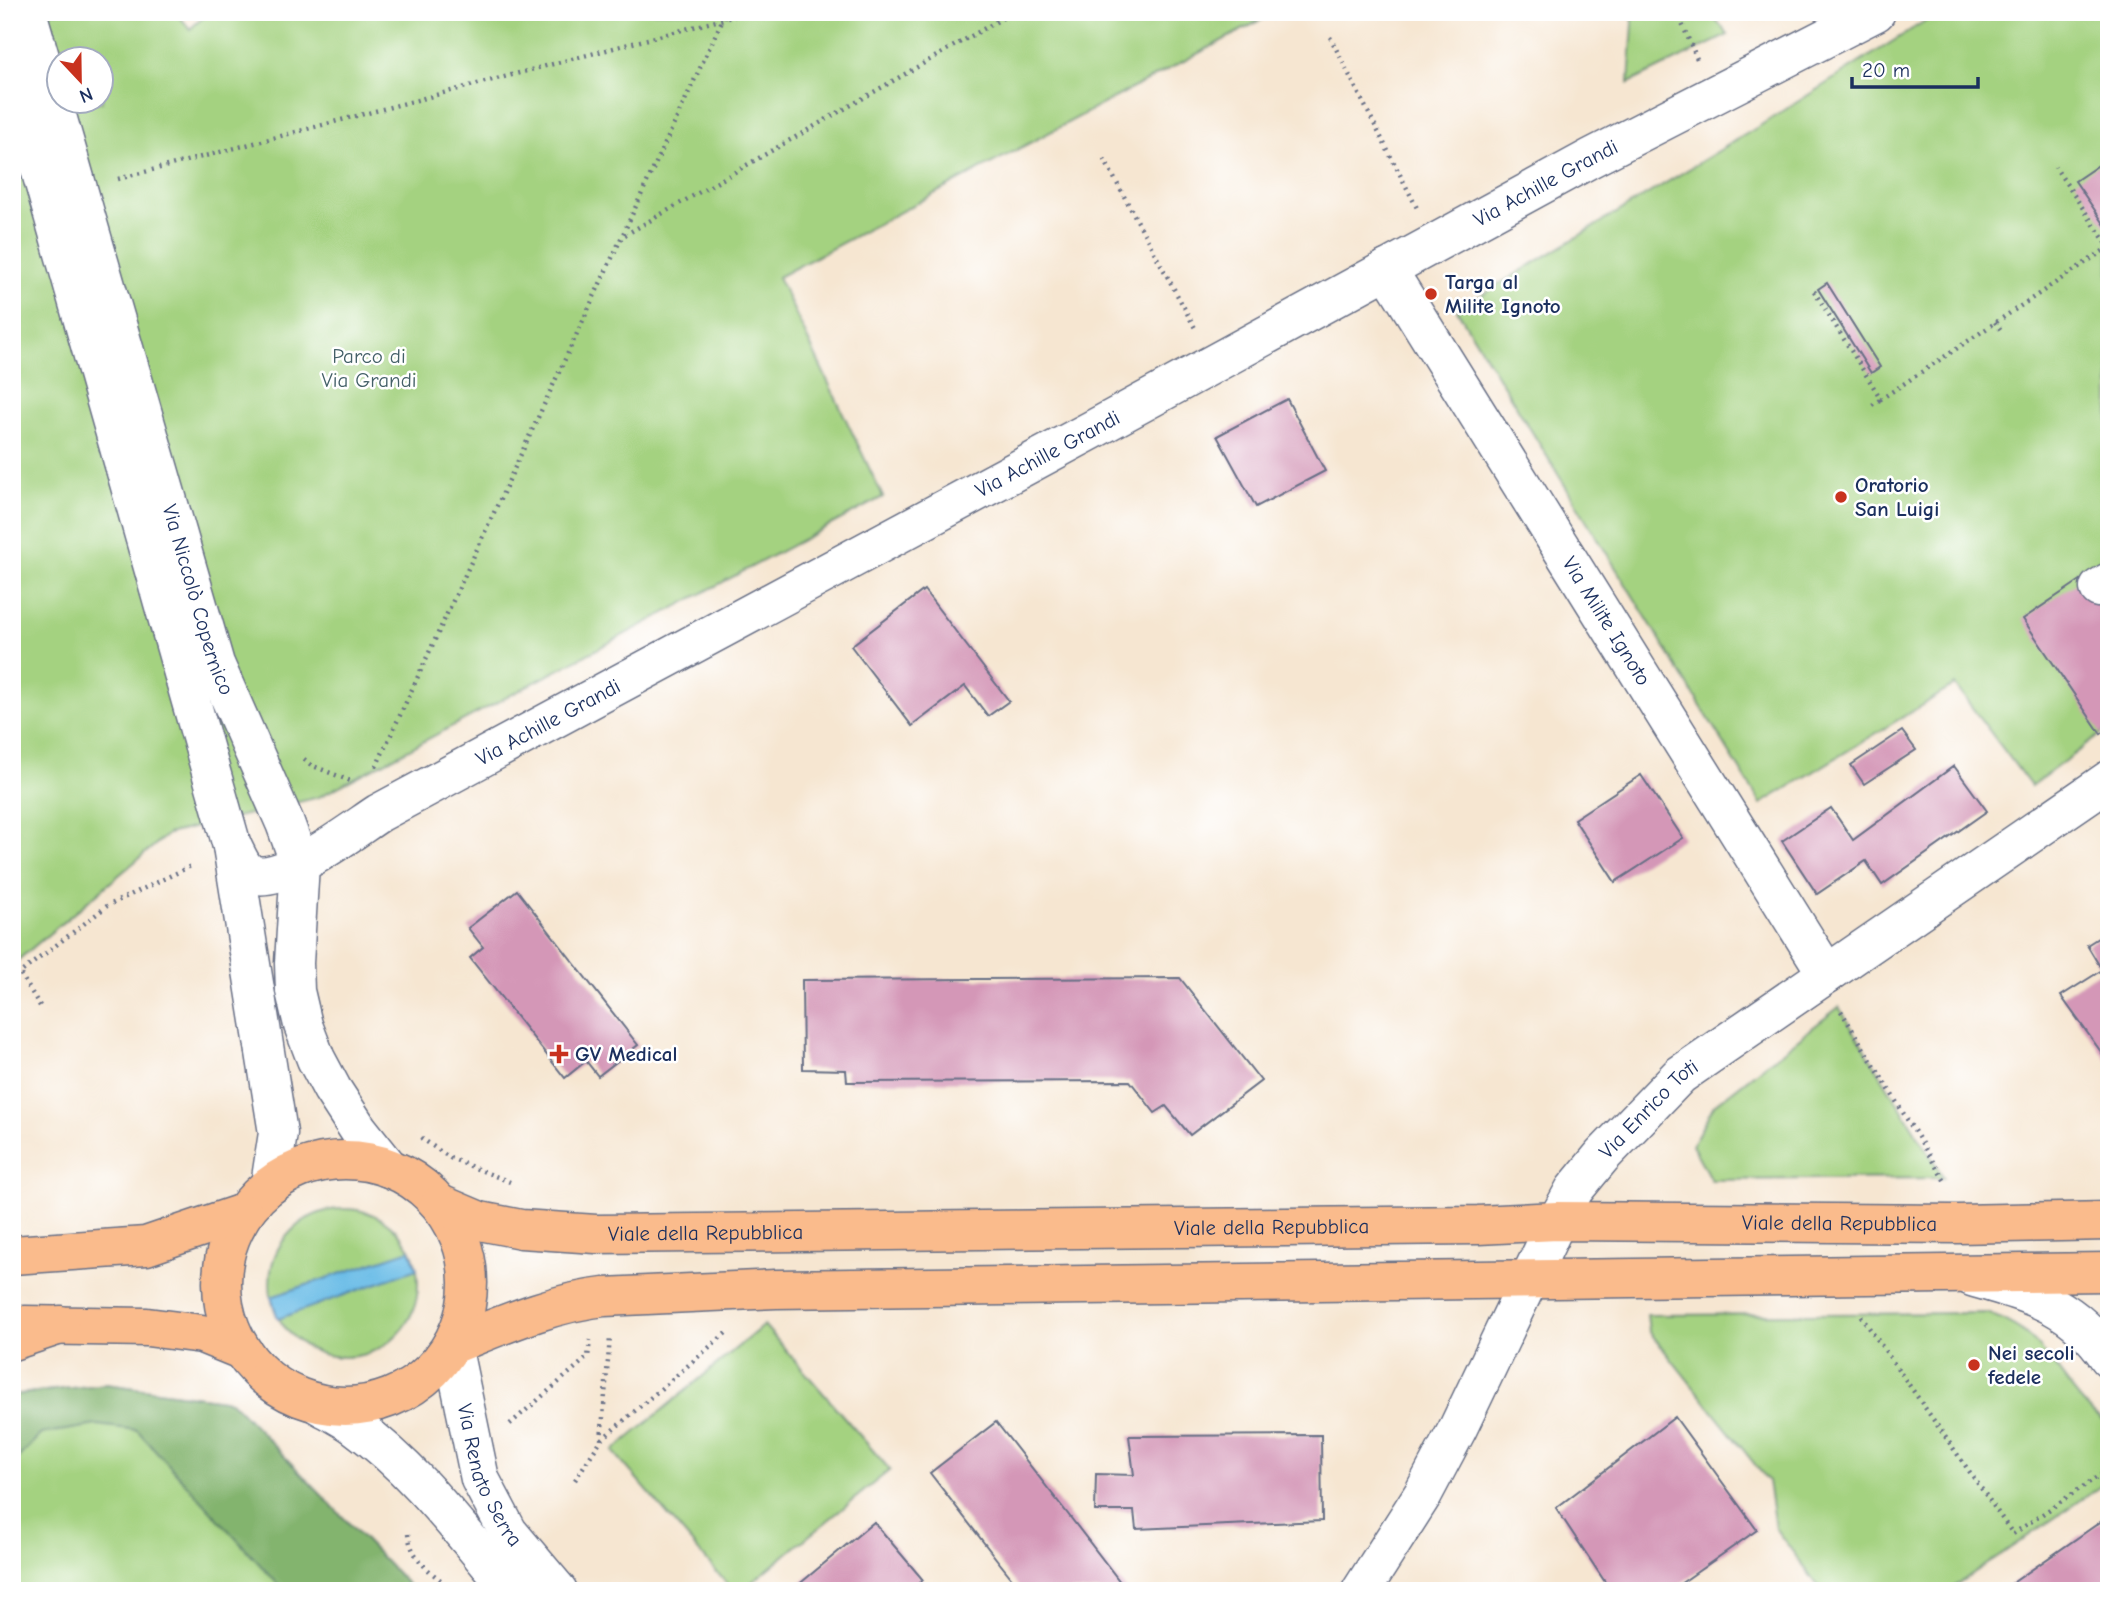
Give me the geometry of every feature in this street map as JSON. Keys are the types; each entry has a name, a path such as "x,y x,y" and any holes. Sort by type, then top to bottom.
{"main road":[{"path":"355,1160 389,1168 416,1182 440,1204 460,1237 467,1263 468,1290 464,1315 452,1345 430,1373 401,1393 369,1405 342,1407 318,1404 286,1392 258,1372 241,1350 226,1317 221,1284 226,1250 243,1213 270,1185 296,1170 324,1162 355,1160"},
{"name":"Viale della Repubblica","path":"440,1204 480,1221 521,1229 596,1234 1478,1225 1557,1220 1958,1224 2109,1221"},
{"path":"12,1255 146,1246 243,1213"},
{"path":"452,1345 544,1310 584,1299 776,1289 2109,1272"},
{"path":"12,1341 60,1325"},
{"path":"12,1326 147,1327 202,1334 241,1350"}],"street":[{"name":"Via Niccolò Copernico","path":"27,12 215,664 280,811 300,864 294,963 295,991 303,1025 316,1059 332,1089 358,1129 389,1168"},
{"name":"Via Achille Grandi","path":"232,846 246,871 260,876 276,874 300,864 379,813 1591,158 1876,12"},
{"name":"Via Niccolò Copernico","path":"12,70 232,846 278,1133 270,1185"},
{"name":"Via Milite Ignoto","path":"1387,269 1827,974"},
{"name":"Via Enrico Toti","path":"1361,1591 1423,1494 1458,1428 1557,1220 1574,1190 1602,1156 1680,1075 2109,780"},
{"path":"1957,1273 2038,1297 2074,1320 2097,1340 2109,1358"},
{"name":"Via Renato Serra","path":"452,1345 480,1479 508,1532 558,1591"},
{"name":"Via Renato Serra","path":"318,1404 354,1425 387,1452 430,1496 512,1591"}],"path":[{"path":"372,775 625,235 726,12"},
{"path":"78,189 750,12"},
{"path":"625,235 1013,12"},
{"path":"1677,12 1700,66"},
{"path":"1330,37 1417,205 1416,226 1427,247"},
{"path":"1104,159 1214,364"},
{"path":"1872,405 2109,247 2055,167"},
{"path":"1814,291 1881,399"},
{"path":"1995,322 2001,330"},
{"path":"40,1006 20,973 107,906 232,846"},
{"path":"1827,974 1839,1007 1944,1178 1958,1224"},
{"path":"575,1480 601,1440 776,1289"},
{"path":"1860,1315 2013,1534 2109,1469"}],"green space":[{"name":"Parco di Via Grandi","path":"12,12 176,12 190,29 209,12 1276,12 778,277 883,497 319,797 168,834 12,965"},
{"path":"1631,12 1710,12 1728,35 1629,83 1633,23"},
{"name":"Oratorio San Luigi","path":"1939,12 2109,12 2109,728 2031,786 1955,685 1761,804 1457,310 1761,125"},
{"path":"1839,1007 1944,1178 1711,1180 1692,1145 1714,1105"},
{"path":"344,1209 372,1215 396,1231 412,1255 418,1283 412,1311 396,1335 372,1351 344,1357 316,1351 292,1335 276,1311 270,1283 276,1255 292,1231 316,1215"},
{"path":"1988,1313 2027,1335 2048,1357 2085,1405 2109,1425 2109,1481 1947,1591 1822,1591 1775,1528 1768,1481 1649,1331 1647,1315"},
{"path":"764,1325 890,1470 741,1591 733,1591 613,1451"},
{"path":"106,1384 231,1401 414,1591 12,1591 12,1395"},
{"path":"106,1384 231,1401 414,1591 284,1591 137,1430 97,1425 41,1434 12,1464 12,1395"}],"water":[{"path":"410,1250 417,1269 278,1319 271,1297"}],"building":[{"path":"2109,158 2109,231 2075,181"},
{"path":"1827,283 1880,367 1871,373 1818,289"},
{"path":"1287,399 1325,471 1256,507 1217,436"},
{"path":"2082,579 2109,616 2109,728 2101,734 2023,619"},
{"path":"924,590 1009,701 988,716 965,686 912,726 851,646"},
{"path":"1902,731 1916,750 1864,784 1851,765"},
{"path":"1954,766 1987,811 1882,885 1866,861 1817,894 1782,841 1831,808 1853,840"},
{"path":"1641,775 1683,838 1615,882 1574,819"},
{"path":"517,890 638,1045 598,1076 586,1061 565,1078 470,958 483,947 468,928"},
{"path":"2109,931 2109,1063 2061,996 2102,970 2087,945"},
{"path":"1180,978 1261,1081 1190,1135 1166,1106 1155,1113 1130,1081 847,1082 846,1070 803,1069 802,980"},
{"path":"1675,1417 1757,1530 1670,1591 1611,1591 1556,1508"},
{"path":"996,1422 1127,1591 1022,1591 998,1561 930,1473"},
{"path":"1321,1435 1322,1521 1136,1529 1134,1511 1095,1511 1096,1474 1134,1475 1129,1436"},
{"path":"2109,1516 2109,1591 2001,1591"},
{"path":"874,1522 923,1580 910,1591 791,1591"}],"place":[{"name":"Targa al Milite Ignoto","path":"1431,294"},
{"name":"Oratorio San Luigi","path":"1841,497"},
{"name":"GV Medical","path":"559,1054"},
{"name":"Nei secoli fedele","path":"1974,1365"}]}
